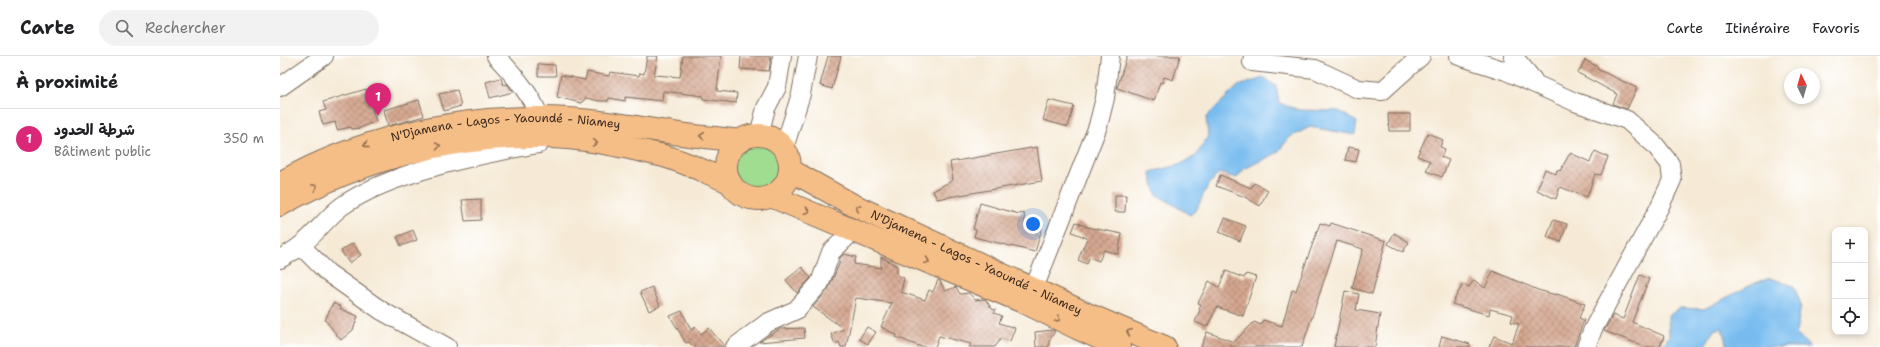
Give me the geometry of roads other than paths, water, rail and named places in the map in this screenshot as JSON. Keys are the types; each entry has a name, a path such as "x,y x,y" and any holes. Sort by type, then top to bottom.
{"highway":[{"name":"N'Djamena - Lagos - Yaoundé - Niamey","path":"280,183 336,155 372,143 409,134 491,120 542,127 571,139 660,155 680,161 730,182"},
{"name":"N'Djamena - Lagos - Yaoundé - Niamey","path":"280,205 341,175 416,150 500,138 542,127 593,121 750,138"},
{"path":"750,138 773,139 784,148 788,155 790,170 784,186 771,196 762,199 743,195 730,182 727,173 728,159 733,147 750,138"},
{"name":"N'Djamena - Lagos - Yaoundé - Niamey","path":"790,170 853,205 1031,296 1077,328 1118,347"},
{"name":"N'Djamena - Lagos - Yaoundé - Niamey","path":"771,196 854,230 1031,296 1085,313 1165,347"}],"street":[{"path":"280,87 324,56"},
{"path":"496,56 517,79 542,127"},
{"path":"750,138 777,87 782,56"},
{"path":"784,148 801,94 808,56"},
{"path":"1031,296 1098,126 1105,98 1110,56"},
{"path":"1253,56 1252,62 1315,69 1358,89 1382,91 1421,56"},
{"path":"1459,56 1506,71 1536,83 1575,102 1627,120 1655,145 1670,164 1672,180 1593,329 1586,347"},
{"path":"1513,56 1536,83"},
{"path":"280,259 301,246 342,206 371,190 406,176 507,150 571,139"},
{"path":"735,347 767,323 796,310 820,283 831,252 854,230"},
{"path":"301,246 328,273 382,311 447,347"}],"water":[{"path":"1263,78 1276,86 1279,103 1299,110 1339,111 1357,122 1355,135 1310,127 1290,137 1277,153 1244,169 1237,178 1219,173 1207,187 1197,209 1190,215 1156,194 1150,172 1179,165 1196,156 1208,136 1206,117 1238,86"},
{"path":"1770,278 1794,286 1801,305 1796,334 1810,347 1727,347 1722,328 1714,330 1704,347 1663,347 1669,336 1668,316 1680,308 1704,309 1755,283"}],"place":[{"name":"شرطة الحدود","path":"378,116"}]}
